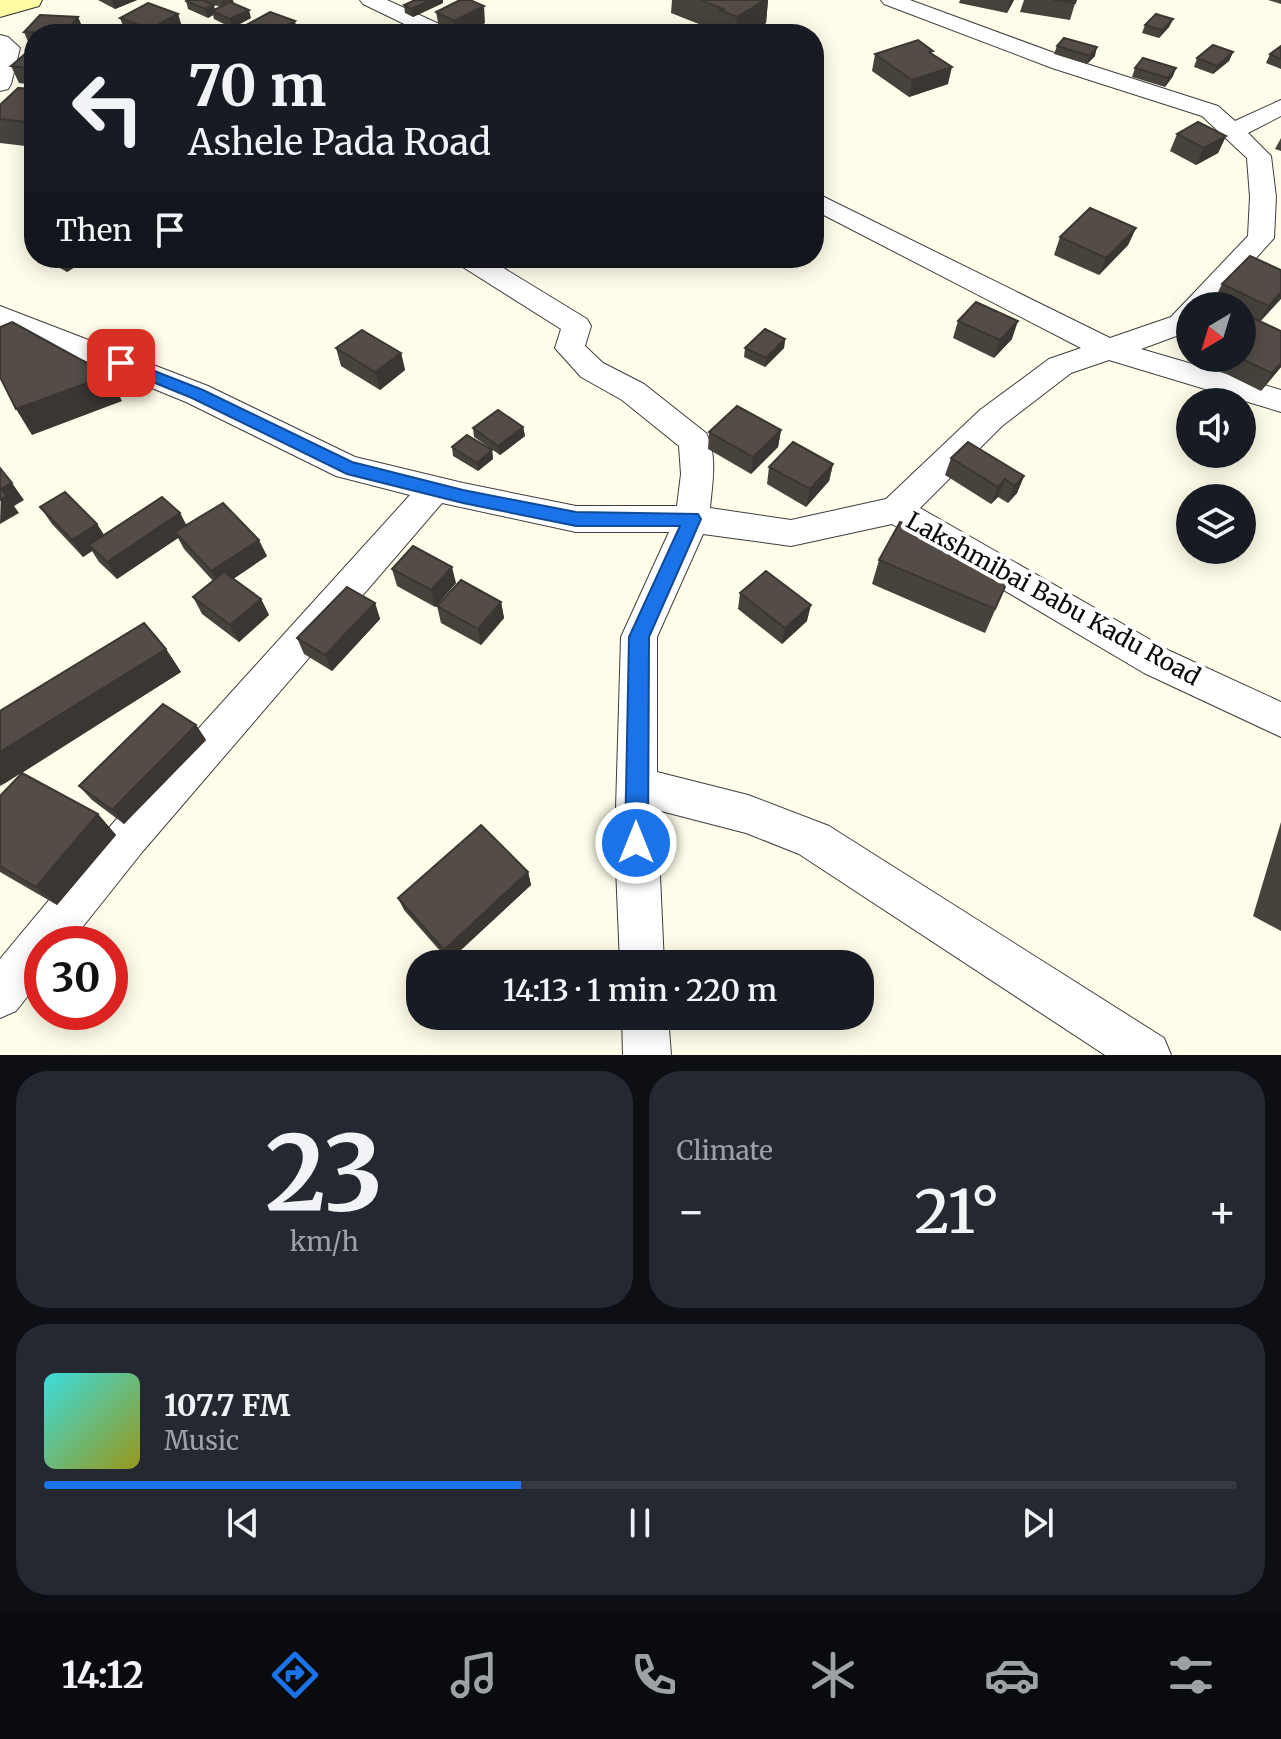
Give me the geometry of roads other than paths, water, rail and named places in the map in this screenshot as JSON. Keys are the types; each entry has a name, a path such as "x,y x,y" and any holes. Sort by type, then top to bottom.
{"street":[{"path":"0,9 29,0"},
{"path":"370,0 424,24"},
{"path":"891,0 1060,63 1210,111 1259,156 1263,197 1271,228 1210,292"},
{"path":"412,24 418,21"},
{"path":"0,42 9,48 0,84"},
{"path":"1232,132 1281,107"},
{"path":"824,205 1108,349 1281,401"},
{"path":"484,268 577,326 570,348 592,370 633,392 695,441 697,474 692,519 639,637 637,787 642,950"},
{"path":"0,315 197,394 347,467 435,489 576,519 692,519 791,533 896,510"},
{"name":"Lakshmibai Babu Kadu Road","path":"1176,326 1060,366 991,418 896,510 1157,662 1281,720"},
{"path":"0,995 128,837 435,489"},
{"path":"637,787 691,797 748,814 814,840 1147,1055"},
{"path":"646,1030 647,1055"}]}
